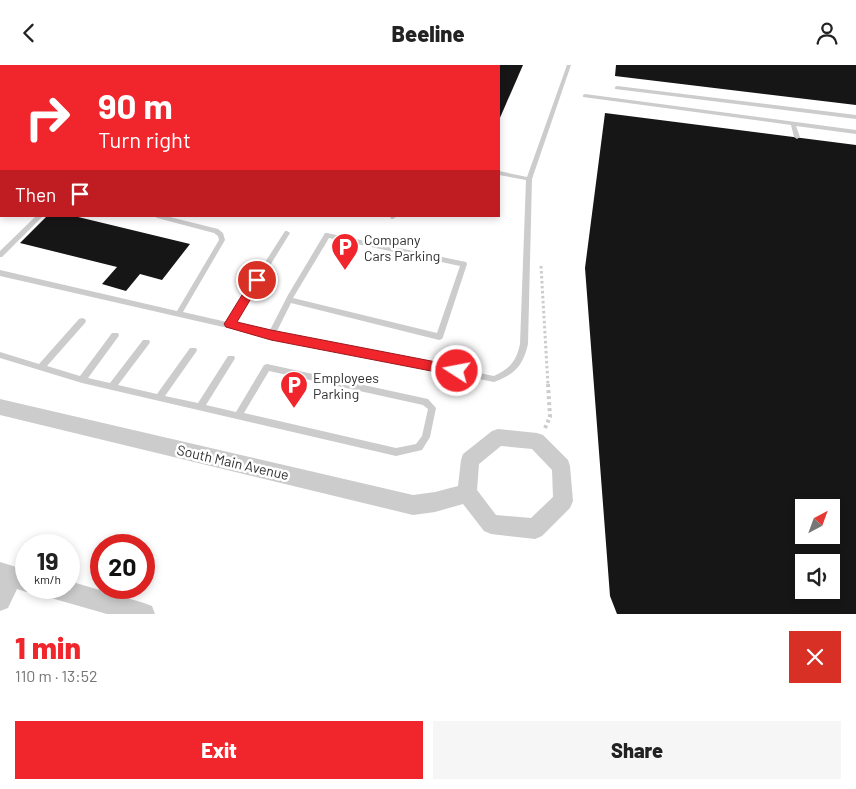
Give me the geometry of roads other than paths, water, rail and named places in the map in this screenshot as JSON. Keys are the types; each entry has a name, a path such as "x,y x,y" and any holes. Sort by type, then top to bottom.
{"street":[{"name":"South Main Avenue","path":"0,407 413,505 435,502 467,493"},
{"path":"498,437 537,441 561,466 564,501 535,529 491,524 467,493 470,460 498,437"},
{"path":"0,600 13,577"},
{"path":"80,595 144,614"}],"lane":[{"path":"0,273 230,324 271,335 494,379 510,372 521,358 524,344 529,179 569,65"},
{"path":"617,88 856,117"},
{"path":"585,97 856,132"},
{"path":"793,124 797,137"},
{"path":"500,173 529,179"},
{"path":"0,255 39,217"},
{"path":"161,217 216,231 221,235 222,240 179,313"},
{"path":"230,324 287,233"},
{"path":"271,335 289,300 327,235 464,265 439,337 289,300"},
{"path":"41,367 82,321"},
{"path":"82,380 115,335"},
{"path":"112,387 146,341"},
{"path":"159,398 192,350"},
{"path":"0,355 82,380 159,398 200,407 238,416 396,452 419,447 426,437 432,408 425,402 267,367 238,416"},
{"path":"200,407 231,358"}],"place":[{"name":"Company Cars Parking","path":"345,271"},
{"name":"Employees Parking","path":"294,409"}]}
